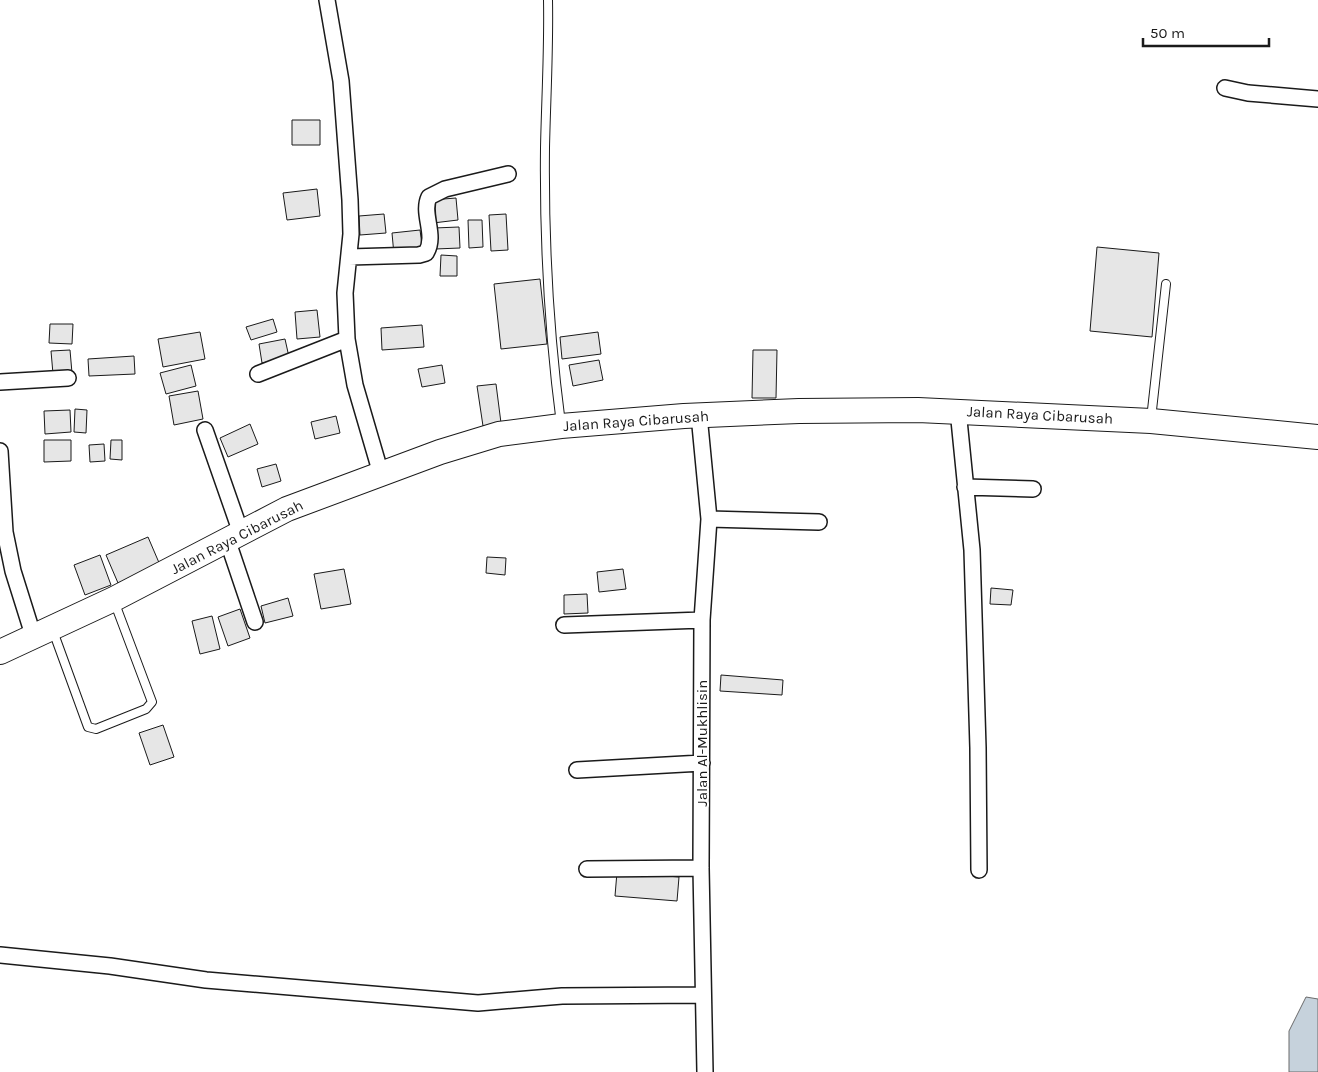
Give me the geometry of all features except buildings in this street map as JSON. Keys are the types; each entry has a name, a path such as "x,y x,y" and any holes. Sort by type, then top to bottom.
{"main road":[{"name":"Jalan Raya Cibarusah","path":"0,652 43,634 114,599 287,509 440,452 491,436 561,426 699,415 799,411 958,410 1151,421 1318,437"}],"street":[{"path":"327,0 342,94 350,200 349,257 345,293 346,339 355,385 381,474"},
{"path":"1225,88 1248,93 1318,99"},
{"path":"349,257 419,255 426,253 430,245 427,206 430,197 445,190 508,174"},
{"path":"258,374 346,339"},
{"path":"0,382 68,378"},
{"path":"958,410 972,550 978,748 979,870"},
{"name":"Jalan Al-Mukhlisin","path":"699,415 710,519 702,620 704,1072"},
{"path":"205,430 255,622"},
{"path":"0,450 5,532 13,571 43,634"},
{"path":"965,487 1033,488"},
{"path":"710,519 819,522"},
{"path":"564,625 702,620"},
{"path":"577,770 702,764"},
{"path":"587,869 702,868"},
{"path":"0,955 110,966 206,980 478,1003 562,996 704,995"}],"lane":[{"path":"548,0 545,148 546,255 550,319 561,426"},
{"path":"1151,421 1166,284"},
{"path":"43,634 88,726 96,730 146,709 152,702 114,599"}],"shaded area":[{"path":"1306,997 1318,999 1318,1072 1289,1072 1289,1031"}]}
